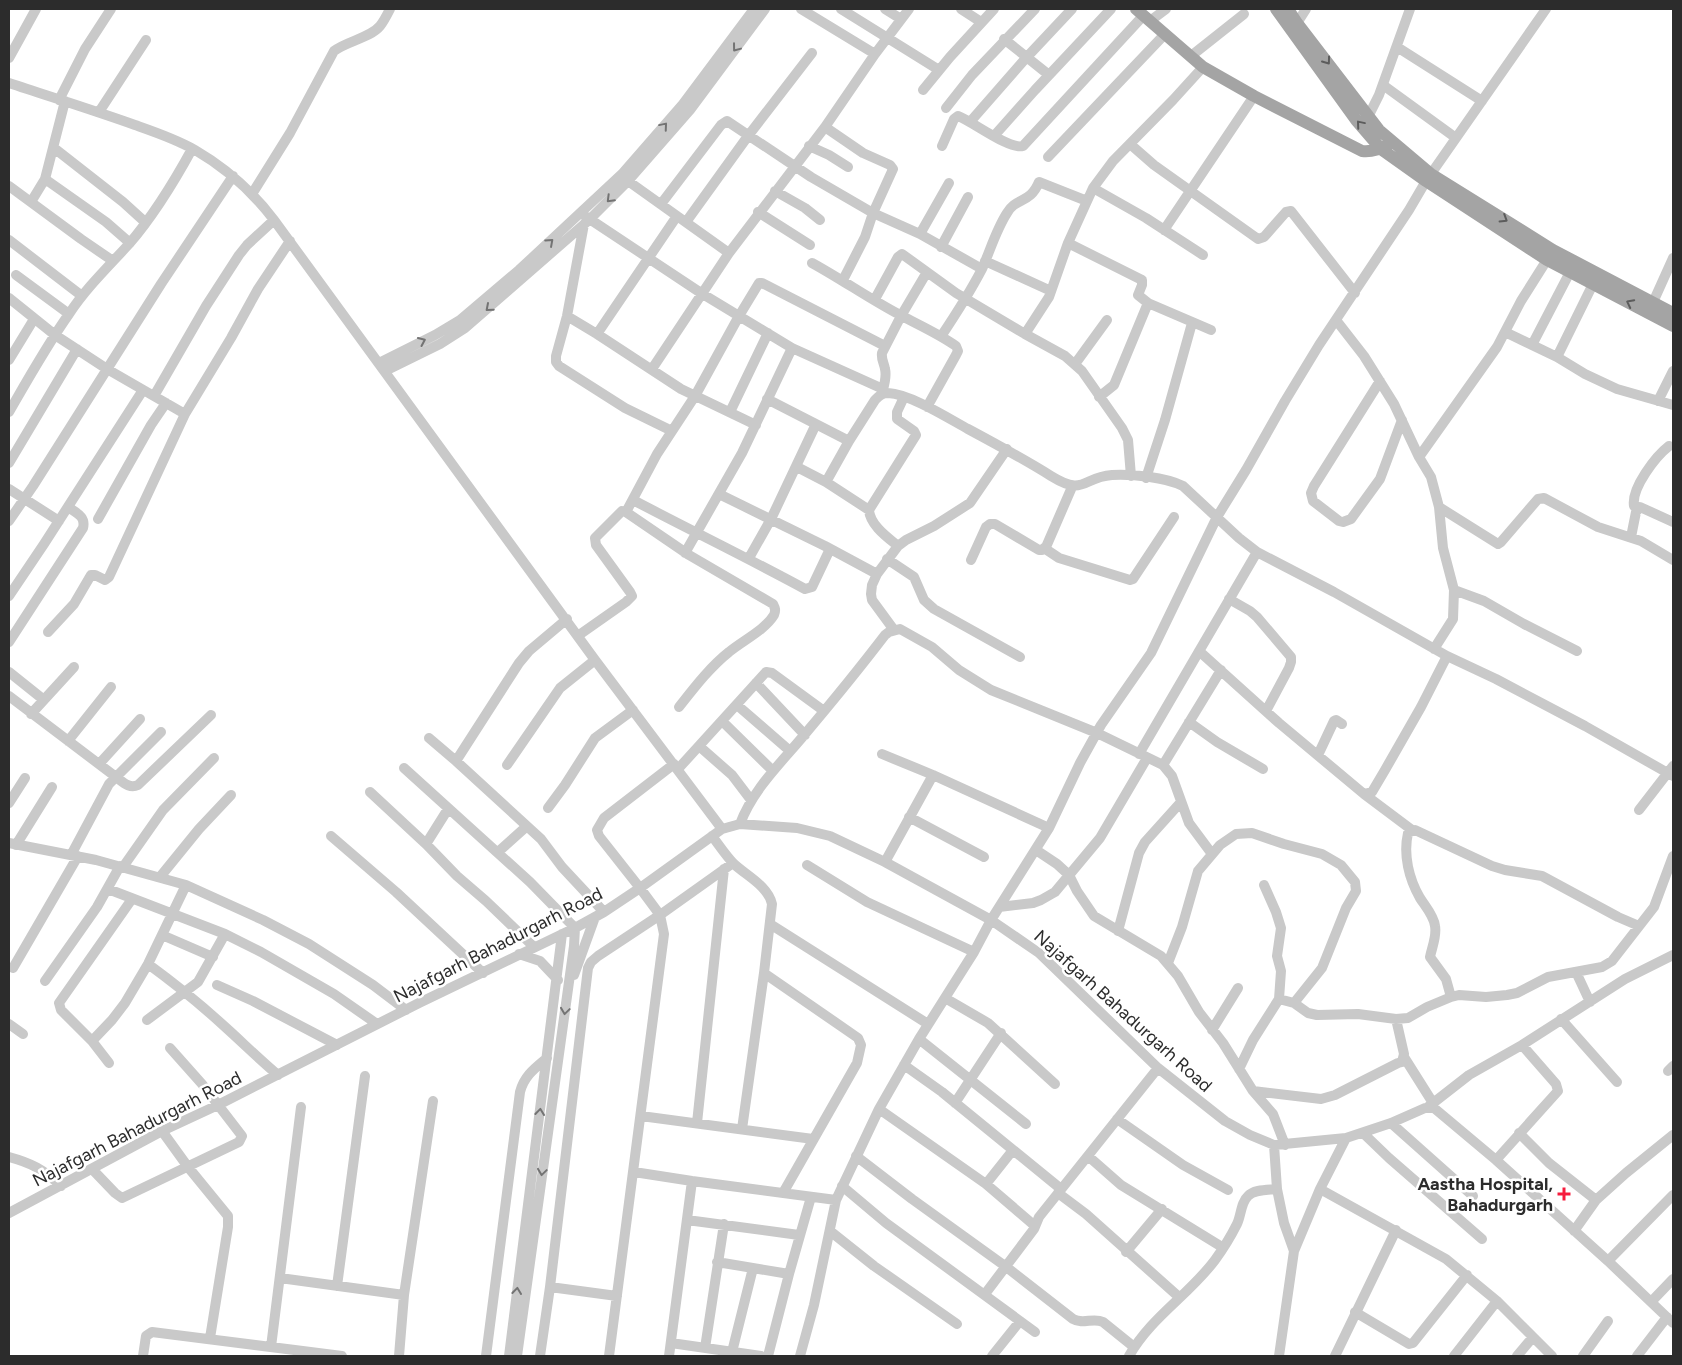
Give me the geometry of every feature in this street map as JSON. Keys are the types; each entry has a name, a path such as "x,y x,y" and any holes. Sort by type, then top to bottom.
{"main road":[{"path":"1276,9 1293,26 1368,117 1386,146"},
{"path":"1288,9 1293,26 1356,120 1386,146 1428,178 1550,255 1651,307 1673,326"},
{"path":"1143,15 1203,67 1254,96 1356,148 1371,152 1386,146"},
{"path":"1550,255 1570,272 1592,284 1651,307 1673,313"}],"street":[{"path":"9,58 36,9"},
{"path":"31,202 45,178 54,148 62,100 85,49 111,9"},
{"path":"252,194 290,133 334,51 376,30 382,25 390,9"},
{"path":"382,367 460,320 519,270 622,174 683,104 754,9"},
{"path":"382,367 440,344 465,328 586,222 628,181 690,110 765,9"},
{"path":"801,9 875,54"},
{"path":"841,9 939,70"},
{"path":"885,9 901,19"},
{"path":"652,369 701,293 758,212 825,127 875,54 909,9"},
{"path":"961,9 981,22"},
{"path":"923,90 994,9"},
{"path":"946,108 1004,39 1034,9"},
{"path":"970,122 1072,9"},
{"path":"994,136 1110,9"},
{"path":"942,146 956,117 959,116 1014,146 1022,146 1143,15 1166,9"},
{"path":"1293,26 1306,9"},
{"path":"1368,117 1397,47 1410,9"},
{"path":"800,1356 814,1305 836,1200 879,1109 918,1039 974,952 991,920 1049,828 1080,763 1097,733 1151,653 1217,517 1285,400 1428,178 1546,9"},
{"path":"1191,56 1244,14"},
{"path":"1048,157 1165,34"},
{"path":"1004,39 1048,75"},
{"path":"99,112 146,40"},
{"path":"1397,47 1482,101"},
{"path":"597,334 647,259 748,136 812,53"},
{"path":"1025,334 1046,302 1068,243 1093,188 1103,173 1174,100 1203,67"},
{"path":"9,83 99,112 154,132 192,149 233,176 252,194 274,220 579,635 595,660 722,829"},
{"path":"1382,85 1456,138"},
{"path":"1164,230 1254,96"},
{"path":"661,204 724,122 729,122 794,166 873,213 920,234 941,247 1051,291"},
{"path":"825,127 856,150 892,167 893,171 873,213 865,237 843,280"},
{"path":"1130,144 1154,165 1258,239 1264,237 1286,212 1291,211 1355,292"},
{"path":"809,146 829,155 848,167"},
{"path":"54,148 123,202 145,222"},
{"path":"9,412 69,314 82,296 130,243 173,184 192,149"},
{"path":"9,521 127,340 161,284 233,176"},
{"path":"45,178 106,222 130,243"},
{"path":"628,181 729,253"},
{"path":"942,335 983,265 1006,213 1014,204 1028,198 1036,190 1039,182 1087,201"},
{"path":"920,234 948,183"},
{"path":"9,186 81,240 113,261"},
{"path":"1093,188 1164,230 1203,256"},
{"path":"775,191 820,220"},
{"path":"941,247 968,197"},
{"path":"580,212 586,222 792,348 883,391 904,397 927,407 1007,449 1072,487 1105,476 1131,476 1176,482 1183,486 1239,538 1257,552 1334,592 1447,656 1672,771 1639,810"},
{"path":"758,212 810,245"},
{"path":"154,396 239,255 274,220"},
{"path":"586,222 556,362 558,366 626,408 672,431"},
{"path":"9,240 82,296"},
{"path":"48,632 74,604 91,575 105,580 109,577 185,414 225,348 258,288 290,242"},
{"path":"1068,243 1142,280 1138,295 1148,303 1211,330"},
{"path":"875,299 900,255 904,255 956,294 1065,356 1075,364 1122,428 1128,440 1131,476"},
{"path":"1419,457 1492,354 1520,301 1550,255"},
{"path":"1651,307 1671,272 1673,258"},
{"path":"812,264 843,280 901,316 942,335 956,346 958,351 927,407"},
{"path":"826,482 849,441 875,400 883,391 886,370 882,357 885,346 927,272"},
{"path":"1532,345 1570,272"},
{"path":"16,275 69,314"},
{"path":"626,512 657,454 695,396 757,285 762,283 885,346"},
{"path":"1557,357 1592,284"},
{"path":"10,303 107,369 185,414"},
{"path":"1099,397 1114,385 1148,303"},
{"path":"567,316 670,382 756,425"},
{"path":"9,360 34,318"},
{"path":"1075,364 1107,320"},
{"path":"1336,320 1364,356 1394,404 1433,482 1439,507 1443,548 1454,590 1453,619 1434,649"},
{"path":"1146,478 1165,420 1192,323"},
{"path":"1505,332 1617,389 1673,405"},
{"path":"730,412 768,333"},
{"path":"685,553 720,494 756,425 792,348"},
{"path":"9,463 77,349"},
{"path":"1658,401 1673,371"},
{"path":"1380,381 1314,486 1311,493 1313,501 1339,521 1343,522 1351,519 1380,479 1402,420"},
{"path":"9,596 143,390"},
{"path":"869,510 916,435 914,431 896,419 904,397"},
{"path":"767,399 849,441"},
{"path":"98,520 151,425 166,403"},
{"path":"749,558 797,467 816,424"},
{"path":"1638,509 1634,506 1633,500 1638,487 1659,455 1669,446"},
{"path":"894,630 872,600 872,586 877,574 898,546 970,503 1007,449"},
{"path":"797,467 826,482 869,510 877,527 898,546"},
{"path":"971,560 986,527 990,524 996,524 1039,550 1044,548 1072,487"},
{"path":"9,488 59,520"},
{"path":"720,494 877,574"},
{"path":"1439,507 1498,544 1538,499 1542,497 1598,527 1631,537 1649,545 1673,560"},
{"path":"633,500 808,590 812,587 830,549"},
{"path":"9,642 83,528 82,516 68,507"},
{"path":"1638,509 1642,507 1673,522"},
{"path":"1631,537 1638,509"},
{"path":"579,635 632,596 596,544 594,538 622,511 685,553 773,604 775,608 771,618 711,668 679,707"},
{"path":"1044,548 1059,558 1130,580 1133,579 1174,517"},
{"path":"999,907 1033,904 1055,892 1100,838 1229,599 1257,552"},
{"path":"887,559 914,576 927,604 1020,657"},
{"path":"1454,590 1484,601 1577,651"},
{"path":"1229,599 1257,617 1291,657 1289,668 1266,711"},
{"path":"456,761 519,663 529,651 567,619"},
{"path":"740,824 751,800 790,751 854,677 885,635 900,629 932,647 958,670 991,690 1097,733 1163,765 1172,776 1189,823 1212,854"},
{"path":"1200,652 1364,794 1412,830 1492,866 1542,876 1618,917 1639,926"},
{"path":"1364,794 1372,792 1421,708 1447,656"},
{"path":"507,765 545,707 560,688 595,660"},
{"path":"31,714 74,667"},
{"path":"1163,765 1221,670"},
{"path":"9,672 44,700"},
{"path":"609,1356 664,934 660,915 599,836 597,830 604,818 676,766 700,746 763,674 770,672 824,711"},
{"path":"756,683 805,735"},
{"path":"68,741 111,688"},
{"path":"9,696 128,786 132,787 138,785 211,716"},
{"path":"737,705 790,751"},
{"path":"548,808 570,778 595,738 633,710"},
{"path":"100,764 140,719"},
{"path":"1318,755 1334,722 1336,720 1342,724"},
{"path":"722,722 773,772"},
{"path":"1190,722 1224,746 1264,769"},
{"path":"13,968 75,856 106,790 116,777 161,732"},
{"path":"429,738 527,826 604,912"},
{"path":"700,746 732,775 751,800"},
{"path":"882,754 1049,828"},
{"path":"45,981 76,939 122,866 163,810 214,758"},
{"path":"404,768 530,882 574,928 574,946 517,1356"},
{"path":"885,862 933,775"},
{"path":"9,804 25,778"},
{"path":"52,787 12,844 122,866 186,885 263,920 309,944 374,985 406,1010"},
{"path":"370,792 426,844 456,876 486,900 534,947"},
{"path":"160,877 199,829 231,795"},
{"path":"1118,931 1139,852 1145,842 1181,802"},
{"path":"426,844 448,809"},
{"path":"910,818 984,857"},
{"name":"Najafgarh Bahadurgarh Road","path":"9,1213 162,1131 218,1105 595,917 640,888 722,829 740,824 797,828 830,836 885,862 991,920 1038,953 1158,1068 1225,1121 1250,1135 1279,1145 1346,1138 1391,1123 1431,1105 1460,1080 1522,1045 1625,980 1673,956"},
{"path":"498,852 527,826"},
{"path":"1412,830 1408,834 1406,853 1410,873 1418,895 1434,921 1435,933 1430,957 1446,979 1451,998"},
{"path":"1168,963 1182,927 1198,871 1220,845 1236,834 1252,833 1329,856 1341,865 1355,882 1356,891 1346,908 1324,964 1319,973 1294,1003"},
{"path":"331,836 396,892 483,973"},
{"path":"712,836 729,866 765,890 772,904 742,1129"},
{"path":"1036,850 1057,864 1069,875 1077,891 1091,911 1168,963 1178,976 1196,1008 1253,1091 1276,1120 1279,1145 1277,1189 1284,1223 1294,1252"},
{"path":"1279,999 1294,1003 1308,1013 1317,1015 1358,1014 1396,1019 1408,1018 1442,1000 1459,996 1486,997 1517,993 1548,977 1606,965 1628,942 1654,907 1673,856"},
{"path":"540,1356 588,968 591,962 598,956 729,866"},
{"path":"697,1123 729,866"},
{"path":"807,866 867,902 974,952"},
{"path":"92,1041 120,1012 148,964 186,885"},
{"path":"1239,1069 1279,999 1281,970 1278,956 1281,928 1264,885"},
{"path":"108,889 224,934 261,952 319,985 378,1024"},
{"path":"109,1063 92,1041 61,1010 60,1003 132,899"},
{"path":"568,990 595,917"},
{"path":"770,924 928,1024"},
{"path":"148,1020 198,982 224,934"},
{"path":"509,1356 558,980 562,934"},
{"path":"162,935 213,957"},
{"path":"518,954 540,961 558,980"},
{"path":"148,964 185,992 278,1075"},
{"path":"1576,972 1590,1002"},
{"path":"764,973 858,1038 861,1045 856,1063 783,1193"},
{"path":"217,985 253,1001 337,1045"},
{"path":"1212,1030 1238,988"},
{"path":"945,998 988,1023 1001,1033 1055,1084"},
{"path":"1396,1019 1404,1057 1431,1105 1496,1160 1670,1320 1637,1356"},
{"path":"1561,1019 1617,1082"},
{"path":"9,1024 23,1034"},
{"path":"955,1103 1001,1033"},
{"path":"918,1039 1026,1124"},
{"path":"1496,1160 1558,1091 1556,1084 1522,1045"},
{"path":"92,1169 122,1198 242,1139 242,1136 218,1105 170,1048"},
{"path":"1253,1091 1321,1099 1402,1062 1404,1057"},
{"path":"486,1356 520,1092 522,1084 528,1075 548,1058"},
{"path":"904,1065 1013,1150 1179,1297"},
{"path":"985,1294 1036,1226 1037,1219 1158,1068"},
{"path":"337,1286 365,1076"},
{"path":"399,1356 404,1295 432,1102"},
{"path":"271,1347 301,1107"},
{"path":"879,1109 986,1184 1036,1226"},
{"path":"641,1116 813,1139"},
{"path":"1117,1119 1183,1165 1228,1190"},
{"path":"1391,1123 1473,1196"},
{"path":"162,1131 188,1167 228,1216 210,1338"},
{"path":"1363,1133 1482,1239"},
{"path":"1519,1133 1549,1163 1596,1200"},
{"path":"1574,1231 1596,1200 1673,1134"},
{"path":"1279,1356 1294,1252 1320,1189 1346,1138"},
{"path":"986,1184 1013,1150"},
{"path":"9,1156 31,1163 47,1172 61,1186"},
{"path":"856,1156 912,1199 1006,1266 1077,1322 1100,1320 1131,1352 1157,1319 1201,1276 1237,1225 1246,1196 1254,1192 1277,1189"},
{"path":"1088,1156 1121,1185 1222,1247"},
{"path":"634,1172 836,1200"},
{"path":"669,1356 692,1181"},
{"path":"842,1186 886,1223 1035,1332"},
{"path":"1320,1189 1438,1254 1497,1301 1552,1356"},
{"path":"1608,1261 1673,1195"},
{"path":"768,1356 810,1197"},
{"path":"1126,1252 1162,1209"},
{"path":"687,1220 799,1235"},
{"path":"705,1348 724,1224"},
{"path":"1335,1356 1396,1230"},
{"path":"830,1231 874,1266 957,1324"},
{"path":"718,1262 789,1274"},
{"path":"732,1352 753,1268"},
{"path":"1355,1312 1410,1344 1413,1343 1466,1275"},
{"path":"280,1278 404,1295"},
{"path":"1651,1302 1673,1279"},
{"path":"550,1287 617,1296"},
{"path":"1454,1356 1497,1301"},
{"path":"992,1356 1020,1321"},
{"path":"1584,1356 1608,1322"},
{"path":"143,1356 146,1336 152,1332 342,1356"},
{"path":"1517,1356 1533,1337"},
{"path":"671,1343 761,1356"}],"place":[{"name":"Aastha Hospital, Bahadurgarh","path":"1564,1194"}]}
